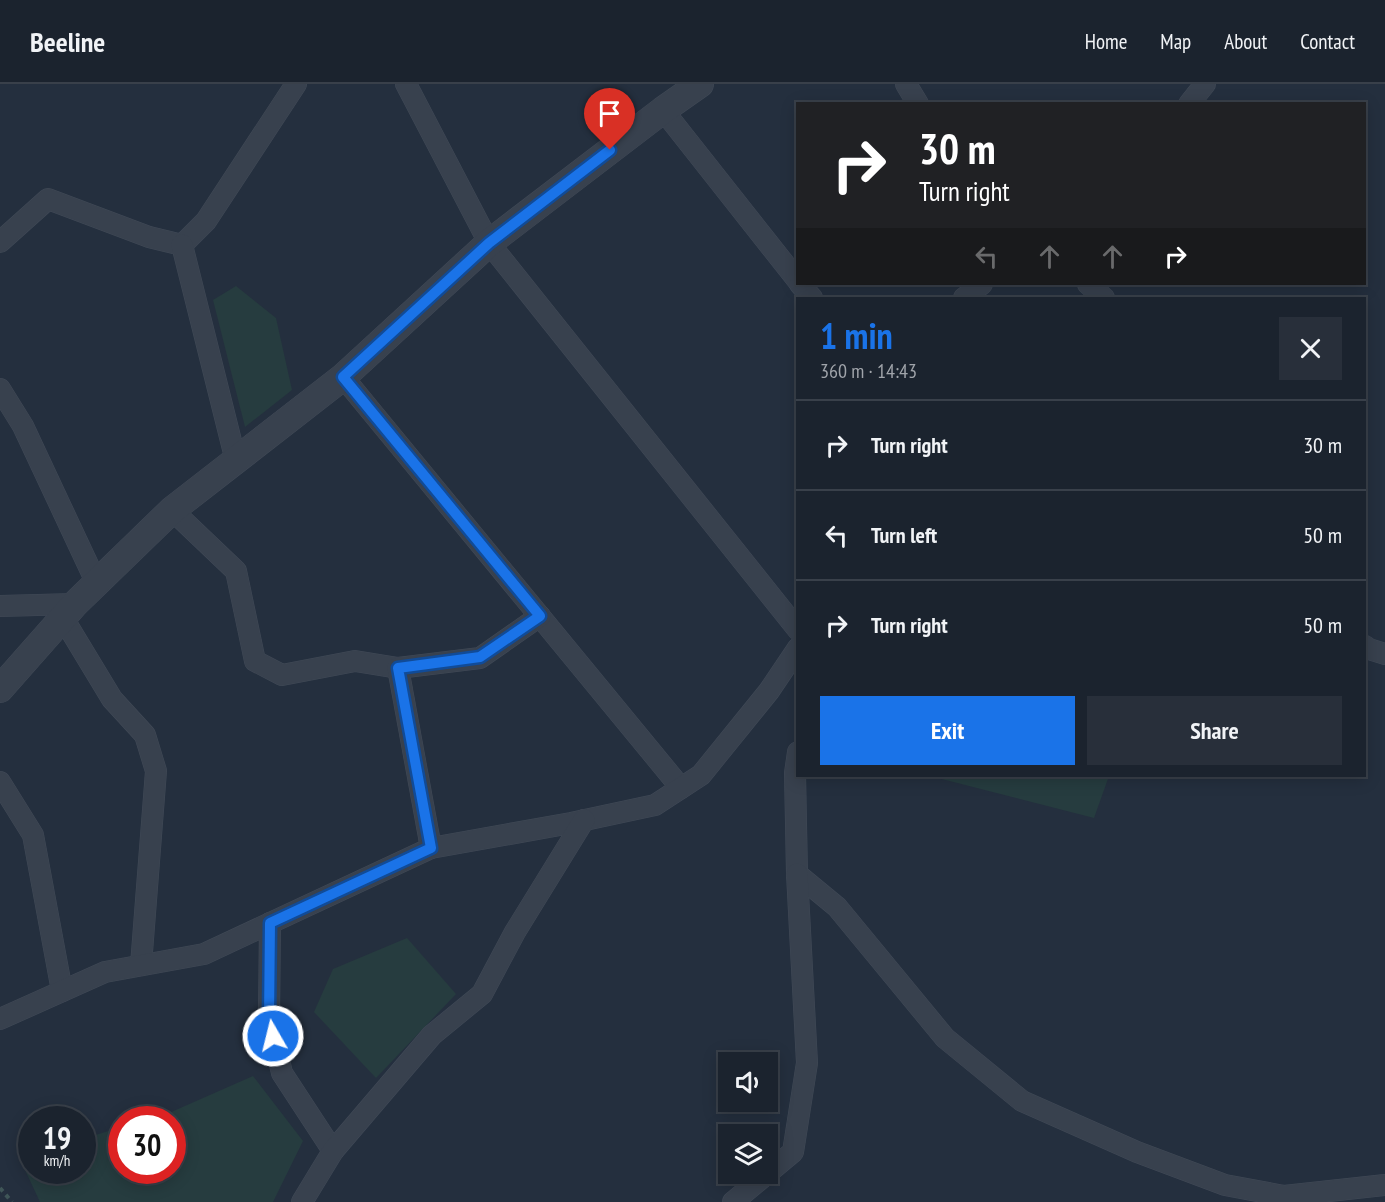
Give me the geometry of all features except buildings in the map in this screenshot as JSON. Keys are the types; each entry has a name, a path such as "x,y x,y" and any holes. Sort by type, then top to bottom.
{"street":[{"path":"182,245 206,221 296,84"},
{"path":"406,84 489,243 796,627"},
{"path":"0,689 69,611 172,510 343,377 489,243 700,84"},
{"path":"906,84 917,102"},
{"path":"1191,102 1205,84"},
{"path":"663,110 796,278"},
{"path":"0,242 48,199 149,237 182,245"},
{"path":"182,245 236,461"},
{"path":"801,285 811,297"},
{"path":"965,297 981,285"},
{"path":"1089,285 1103,297"},
{"path":"343,377 681,788"},
{"path":"0,389 23,426 96,584"},
{"path":"172,510 236,571 255,661 282,675 354,661 398,668 480,657 540,616"},
{"path":"0,606 69,611"},
{"path":"69,611 112,699 145,735 156,771 141,965"},
{"path":"1366,647 1385,654"},
{"path":"0,1019 105,972 204,954 431,848 655,805 701,775 769,691 796,651"},
{"path":"398,668 431,848"},
{"path":"733,1202 793,1152 807,1063 797,874 796,767"},
{"path":"0,782 33,835 62,991"},
{"path":"302,1202 333,1151 432,1035 482,994 515,932 584,820"},
{"path":"797,874 837,907 945,1038 1022,1101 1137,1152 1225,1185 1284,1196 1385,1185"},
{"path":"270,923 269,1018 282,1073 333,1151"}],"path":[{"path":"0,1188 12,1202"}],"green space":[{"path":"236,286 276,318 292,390 245,427 213,300"},
{"path":"934,777 1109,777 1094,818"},
{"path":"407,938 456,994 376,1078 314,1012 333,969"},
{"path":"253,1076 303,1141 273,1202 40,1202 32,1184 96,1184 96,1135 108,1131 108,1184 186,1184 185,1106"}],"route":[{"path":"273,1036 269,1018 270,923 431,848 398,668 480,657 540,616 343,377 489,243 610,150"}]}
